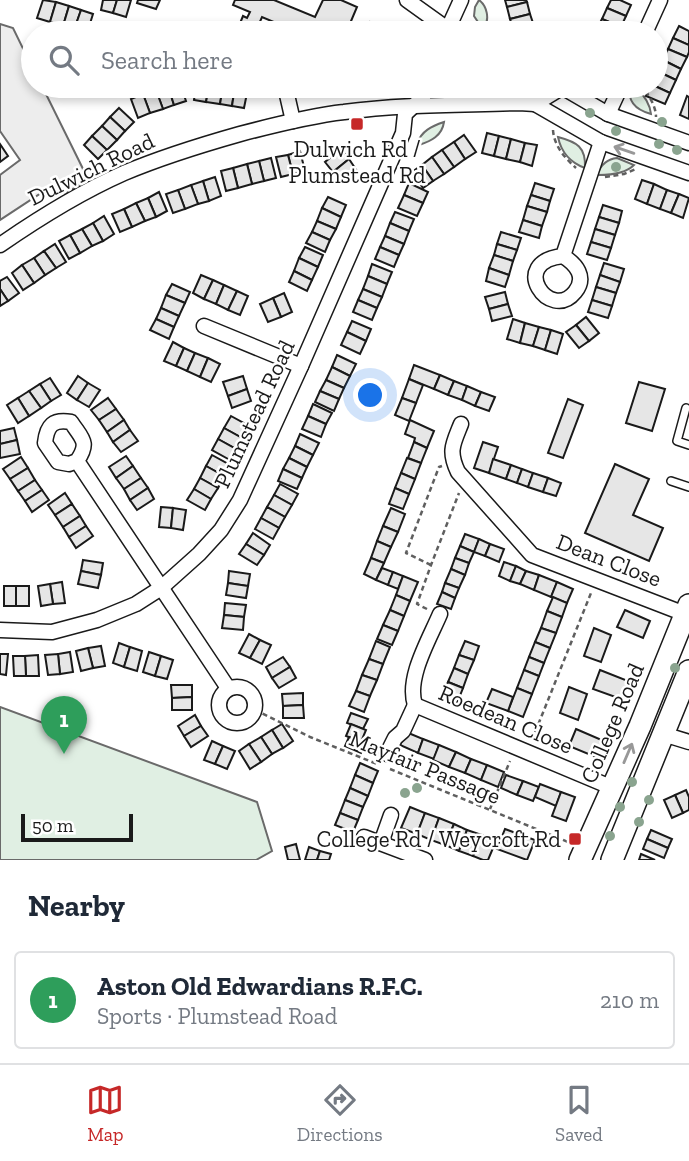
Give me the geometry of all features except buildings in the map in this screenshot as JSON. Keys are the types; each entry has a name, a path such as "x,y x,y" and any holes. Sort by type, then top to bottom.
{"main road":[{"name":"College Road","path":"582,854 640,726 687,609"},
{"path":"612,860 689,671"}],"street":[{"path":"407,0 436,21"},
{"path":"454,21 461,0"},
{"path":"650,21 660,0"},
{"path":"288,98 293,121"},
{"name":"Plumstead Road","path":"0,630 52,632 97,620 136,604 161,588 221,530 240,500 301,366 403,132 405,114 422,98"},
{"path":"528,98 601,142 689,173"},
{"path":"535,104 544,98"},
{"path":"582,98 608,114 689,143"},
{"path":"608,114 615,98"},
{"name":"Dulwich Road","path":"0,245 26,227 121,174 215,141 293,121 342,112 413,106 535,104"},
{"path":"563,256 601,142"},
{"path":"204,326 301,366"},
{"path":"453,461 452,447 461,424"},
{"path":"77,461 228,688"},
{"name":"Dean Close","path":"453,461 464,479 531,555 687,609"},
{"name":"Roedean Close","path":"440,614 413,681 412,696 415,705 613,789"},
{"path":"239,686 251,692 256,703 250,719 241,723 229,722 219,711 220,697 228,688 239,686"},
{"path":"387,754 395,738 403,731 415,705"},
{"path":"663,734 689,742"},
{"path":"381,843 391,815"},
{"path":"364,837 425,860"}],"lane":[{"path":"686,408 677,441 689,445"},
{"path":"671,481 689,487"},
{"path":"640,726 663,734"}],"path":[{"path":"649,98 656,112 656,131"},
{"path":"430,565 406,553 439,467 453,461"},
{"path":"440,614 417,604 464,479"},
{"path":"490,810 521,750 597,579"},
{"name":"Mayfair Passage","path":"255,710 310,737 490,810 582,854"}],"green space":[{"path":"479,0 487,13 487,21 477,21 474,16"},
{"path":"630,98 645,98 651,114 641,110"},
{"path":"444,122 435,137 417,144 428,130"},
{"path":"558,137 579,146 584,155 585,168 567,156"},
{"path":"617,158 634,165 618,173 597,174 605,163"},
{"path":"0,707 257,802 272,851 256,860 0,860"}],"shaded area":[{"path":"0,24 13,28 21,44 21,98 48,98 88,179 65,194 58,182 0,220 0,175 20,160 0,131"}],"place":[{"name":"Dulwich Rd / Plumstead Rd","path":"357,124"},
{"name":"Aston Old Edwardians R.F.C.","path":"64,754"},
{"name":"College Rd / Weycroft Rd","path":"575,839"}]}
